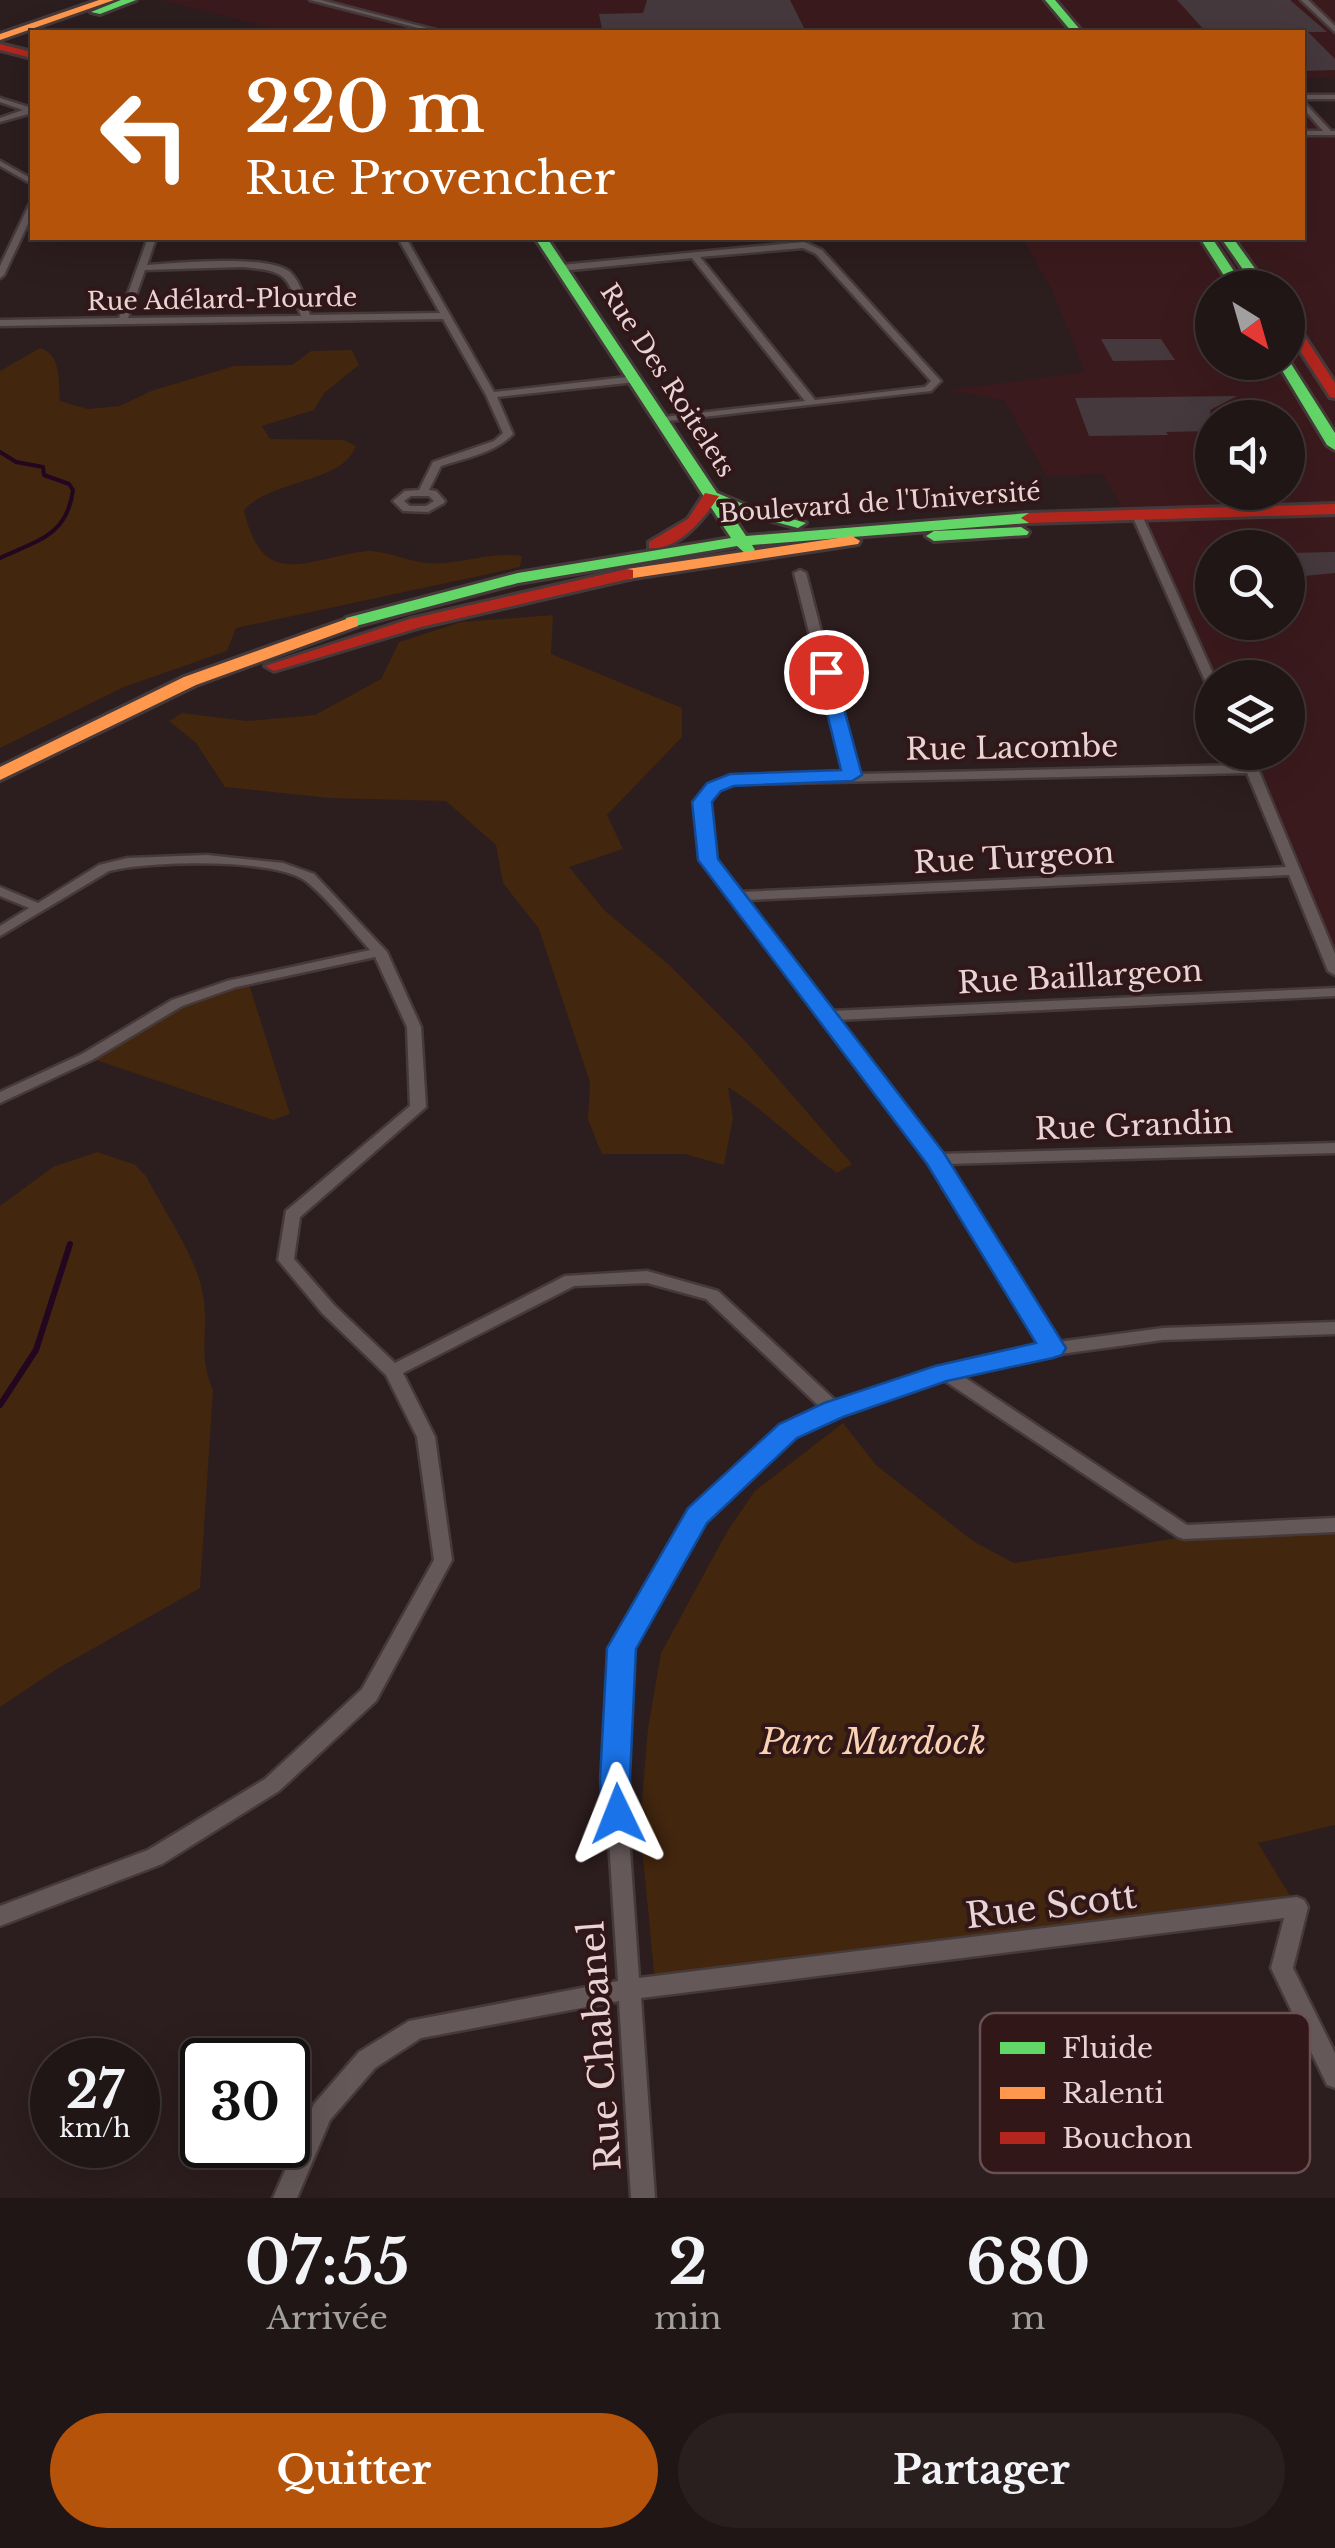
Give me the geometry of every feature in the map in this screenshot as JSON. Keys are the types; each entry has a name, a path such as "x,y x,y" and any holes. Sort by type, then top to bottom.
{"main road":[{"path":"31,30 109,0"},
{"path":"43,30 131,0"},
{"path":"1034,0 1056,30"},
{"path":"1050,0 1074,30"},
{"path":"0,42 30,30"},
{"path":"0,42 30,34"},
{"path":"0,42 30,55"},
{"name":"Rue Des Roitelets","path":"542,240 743,545"},
{"path":"1207,240 1226,270"},
{"path":"1228,240 1250,270"},
{"path":"1305,348 1335,394"},
{"path":"1295,380 1335,445"},
{"path":"633,554 694,522 711,496 778,520 832,528"},
{"name":"Boulevard de l'Université","path":"0,774 121,712 316,634 487,585 633,554 1335,509"},
{"name":"Boulevard de l'Université","path":"46,752 218,685 441,615 832,528 1139,520 1335,524"}],"street":[{"path":"312,0 432,30"},
{"path":"1304,0 1335,30"},
{"path":"1305,99 1335,96"},
{"path":"0,100 30,109"},
{"path":"1305,102 1332,133"},
{"path":"0,120 30,111"},
{"path":"1305,133 1332,133"},
{"path":"0,164 30,181"},
{"path":"0,274 30,211"},
{"path":"123,320 151,240"},
{"path":"403,240 491,395 506,429 505,439 437,464 423,492"},
{"path":"561,268 795,244 812,248 936,381 928,389 664,420"},
{"path":"693,254 812,403"},
{"path":"141,268 260,265 280,269 290,276 306,318"},
{"name":"Rue Adélard-Plourde","path":"0,322 445,316"},
{"path":"491,395 636,379"},
{"path":"1139,520 1202,660"},
{"path":"800,573 852,775"},
{"name":"Rue Lacombe","path":"735,896 708,860 702,802 714,787 730,780 1195,770"},
{"path":"1252,770 1335,971"},
{"path":"0,932 104,868 128,862 207,859 283,866 309,877 380,952 414,1027 418,1106 292,1215 286,1260 392,1371 426,1437 443,1560 369,1695 272,1785 155,1856 0,1916"},
{"name":"Rue Turgeon","path":"735,896 1295,871"},
{"path":"0,891 37,908"},
{"path":"735,896 935,1159 1053,1348"},
{"path":"0,1098 88,1057 177,1003 232,984 380,952"},
{"name":"Rue Baillargeon","path":"827,1016 1335,992"},
{"name":"Rue Grandin","path":"935,1159 1335,1148"},
{"path":"392,1371 570,1280 647,1277 712,1295 834,1410"},
{"name":"Rue Chabanel","path":"643,2198 615,1779 622,1648 698,1516 788,1431 834,1410 944,1372 1053,1348 1163,1334 1335,1328"},
{"path":"944,1372 1184,1532 1335,1525"},
{"name":"Rue Scott","path":"629,1989 1297,1906 1282,1968 1304,2013"},
{"path":"285,2198 322,2112 367,2060 418,2028 629,1989"},
{"name":"Rue Scott","path":"1310,2026 1335,2077"}],"shaded area":[{"path":"161,0 1335,0 1335,77 1305,79 1305,30 278,30"},
{"path":"1305,105 1329,133 1335,133 1335,971 1252,770 1305,770 1305,660 1201,660 1177,607 1103,474 1047,477 1004,400 949,390 1085,372 1052,290 1024,240 1305,240"}],"green space":[{"path":"40,348 55,363 60,401 88,409 120,406 151,391 234,366 292,365 311,351 352,350 359,365 324,393 314,410 262,426 270,439 344,440 356,446 337,467 271,493 244,510 252,536 263,553 291,564 367,551 428,563 510,555 522,556 520,567 236,628 227,651 124,687 0,748 0,371"},
{"path":"553,615 551,654 682,708 682,737 607,815 623,849 569,867 604,910 667,963 747,1043 852,1164 837,1173 728,1087 733,1118 724,1165 685,1154 602,1154 588,1120 590,1082 539,929 503,883 496,845 446,801 329,798 225,787 196,743 169,721 182,713 247,721 315,715 381,679 399,642 461,622"},
{"path":"248,981 290,1114 273,1120 87,1057 177,1003"},
{"path":"97,1152 134,1164 146,1176 186,1247 202,1290 205,1364 213,1390 200,1588 57,1669 0,1707 0,1206 53,1167"},
{"name":"Parc Murdock","path":"843,1423 876,1465 973,1541 1014,1563 1237,1529 1335,1523 1335,1825 1258,1843 1297,1907 762,1985 655,1983 640,1825 648,1728 661,1653 728,1530 755,1491"}],"building":[{"path":"647,0 790,0 805,30 602,29 599,14 643,13"},
{"path":"1177,0 1290,0 1327,32 1308,32 1335,59 1335,70 1305,71 1305,30 1204,30"},
{"path":"1101,339 1161,339 1175,360 1113,361"},
{"path":"1237,396 1229,400 1195,400 1195,431 1089,436 1075,398"},
{"path":"1335,552 1335,573 1305,576 1305,553"}],"waterway":[{"path":"0,452 16,462 43,467 44,475 69,484 73,490 70,505 57,527 38,541 0,558"},
{"path":"0,1405 36,1350 70,1244"}],"traffic: fast":[{"path":"96,12 131,0"},
{"path":"1050,0 1075,30"},
{"path":"542,240 747,550"},
{"path":"1207,240 1227,270"},
{"path":"1228,240 1250,270"},
{"path":"1295,380 1335,445"},
{"path":"711,496 743,510 798,523"},
{"path":"352,622 435,598 602,561 772,537 1029,518"},
{"path":"934,536 1021,532"}],"traffic: slow":[{"path":"0,37 109,0"},
{"path":"627,574 852,541"},
{"path":"0,774 190,681 352,622"}],"traffic: jam":[{"path":"0,47 30,54"},
{"path":"1305,348 1335,394"},
{"path":"655,545 694,522 711,496"},
{"path":"1029,518 1335,509"},
{"path":"274,666 416,623 627,574"}],"route":[{"path":"618,1814 615,1779 622,1648 698,1516 788,1431 834,1410 944,1372 1053,1348 935,1159 708,860 702,802 714,787 730,780 852,775 826,672"}]}
